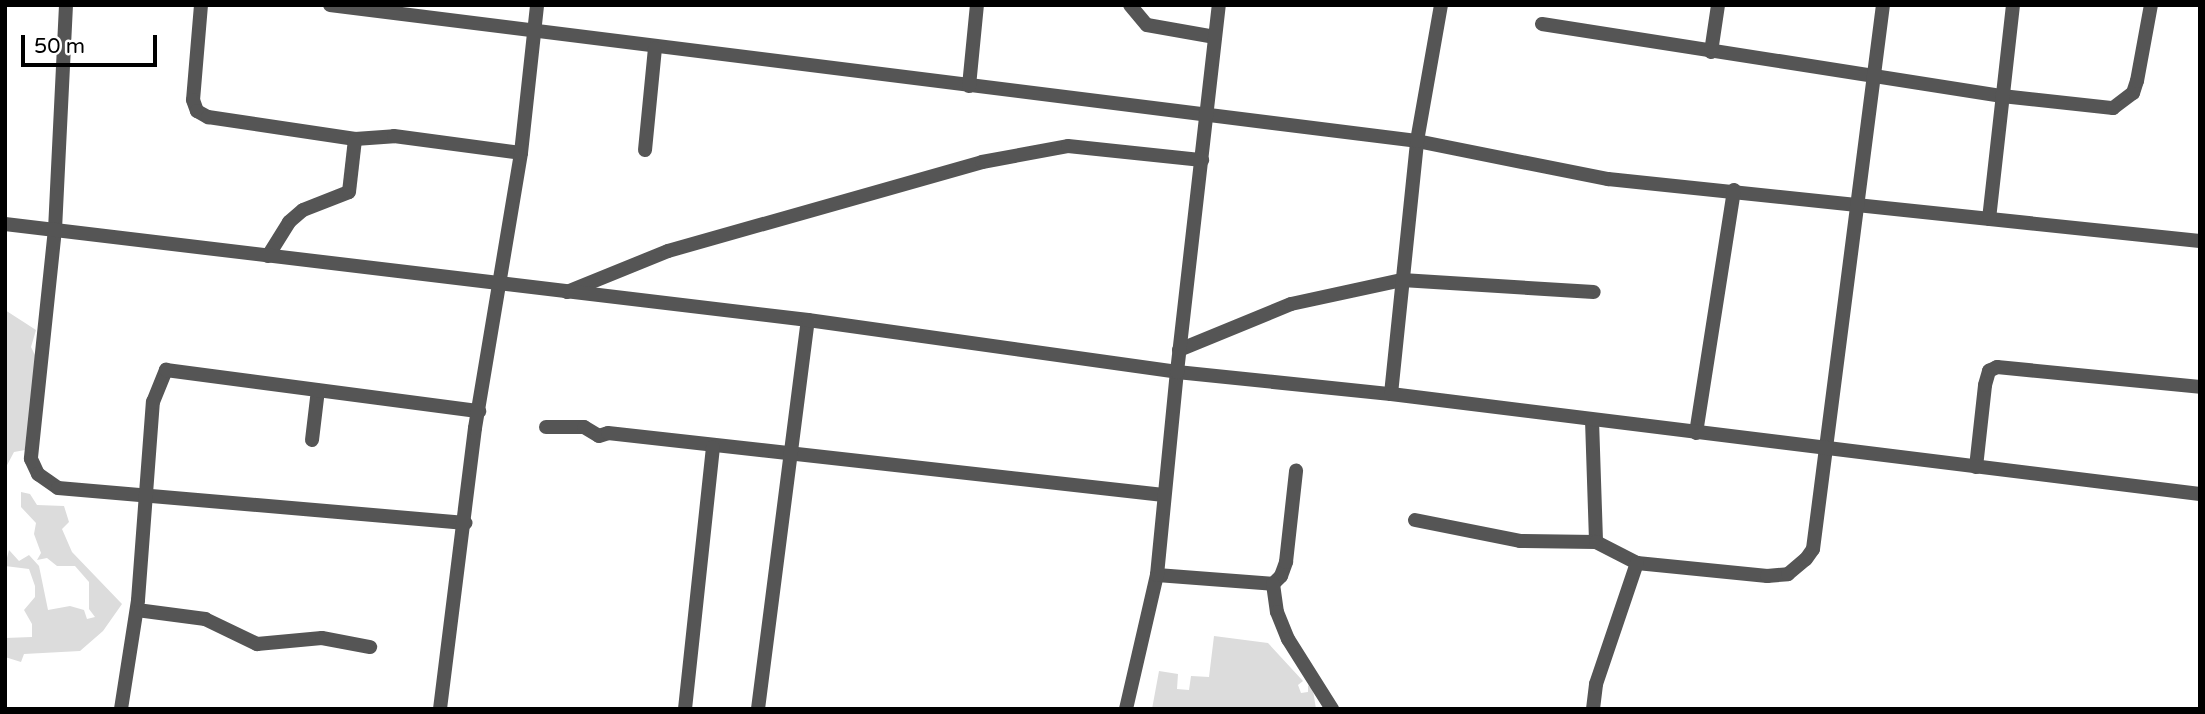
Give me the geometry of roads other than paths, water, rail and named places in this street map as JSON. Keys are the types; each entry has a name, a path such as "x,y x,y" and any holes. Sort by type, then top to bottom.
{"street":[{"path":"66,5 55,229 32,459 38,474 58,488 148,493 465,523"},
{"path":"201,5 193,100 197,111 208,117 355,139 394,136 521,153"},
{"path":"330,5 415,10 534,33 1417,141 1608,179 1734,190 2200,242"},
{"path":"440,709 479,411 521,153 537,5"},
{"path":"969,86 977,5"},
{"path":"1130,5 1147,25 1215,37"},
{"path":"1126,709 1157,575 1179,350 1219,5"},
{"path":"1391,394 1417,141 1441,5"},
{"path":"1711,52 1718,5"},
{"path":"1415,520 1520,541 1596,542 1637,563 1788,574 1813,549 1883,5"},
{"path":"1989,219 2013,5"},
{"path":"1542,24 2002,96 2113,108 2133,93 2151,5"},
{"path":"645,150 655,48"},
{"path":"268,256 289,222 303,210 349,192 355,139"},
{"path":"567,292 668,251 982,162 1068,146 1202,160"},
{"path":"1696,433 1734,190"},
{"path":"5,224 808,320 1177,373 1391,394 2200,494"},
{"path":"1179,350 1291,304 1402,280 1594,292"},
{"path":"758,709 808,320"},
{"path":"1976,467 1984,385 1989,371 1997,367 2200,387"},
{"path":"121,709 137,610 153,402 166,370 479,411"},
{"path":"312,440 317,390"},
{"path":"1592,420 1596,542"},
{"path":"546,427 584,427 599,436 608,433 713,447 1164,495"},
{"path":"684,709 713,447"},
{"path":"1157,575 1273,584 1282,576 1286,562 1296,471"},
{"path":"1593,709 1596,684 1637,563"},
{"path":"1273,584 1276,612 1287,639 1332,709"},
{"path":"137,610 205,619 257,645 322,638 370,647"}]}
